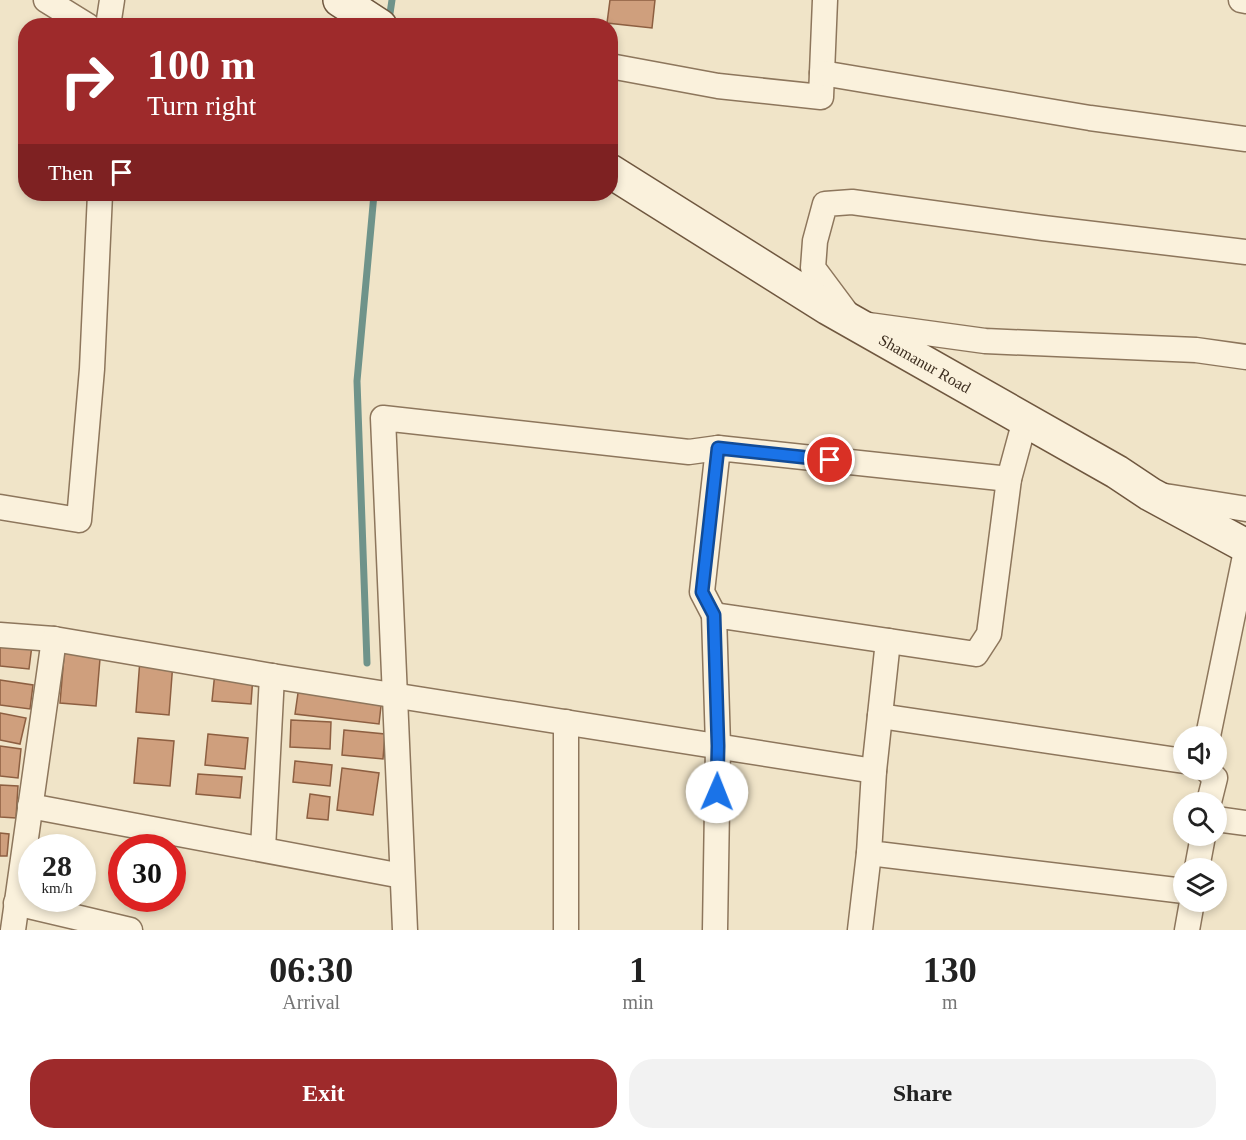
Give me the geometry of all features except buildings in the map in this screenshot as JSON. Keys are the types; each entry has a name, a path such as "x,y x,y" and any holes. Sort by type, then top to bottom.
{"main road":[{"path":"340,0 368,18"},
{"name":"Shamanur Road","path":"618,176 828,308 1117,472 1150,494 1246,546"}],"street":[{"path":"46,0 75,18"},
{"path":"109,18 112,0"},
{"path":"618,67 718,86 821,97 825,0"},
{"path":"1241,0 1246,1"},
{"path":"822,73 1090,118 1246,139"},
{"path":"0,507 80,520 92,369 100,201"},
{"path":"1246,252 852,202 825,204 815,241 813,268 854,323 985,341 1196,350 1246,357"},
{"path":"405,930 383,418 689,452 718,448 1009,479"},
{"path":"714,615 976,654 989,634 1009,479 1025,420"},
{"path":"715,930 718,746 714,615 702,592 718,448"},
{"path":"1150,494 1246,509"},
{"path":"1210,726 1246,551"},
{"path":"0,635 54,639 272,676 874,771"},
{"path":"13,930 54,639"},
{"path":"860,930 888,641"},
{"path":"263,849 272,676"},
{"path":"880,716 1173,759"},
{"path":"566,722 566,930"},
{"path":"30,806 402,876"},
{"path":"1227,820 1246,823"},
{"path":"869,853 1173,890"},
{"path":"16,903 130,930"},
{"path":"1187,930 1190,912"}],"waterway":[{"path":"389,18 392,0"},
{"path":"367,663 357,381 373,201"}],"route":[{"path":"717,792 714,615 702,592 718,448 830,460"}]}
